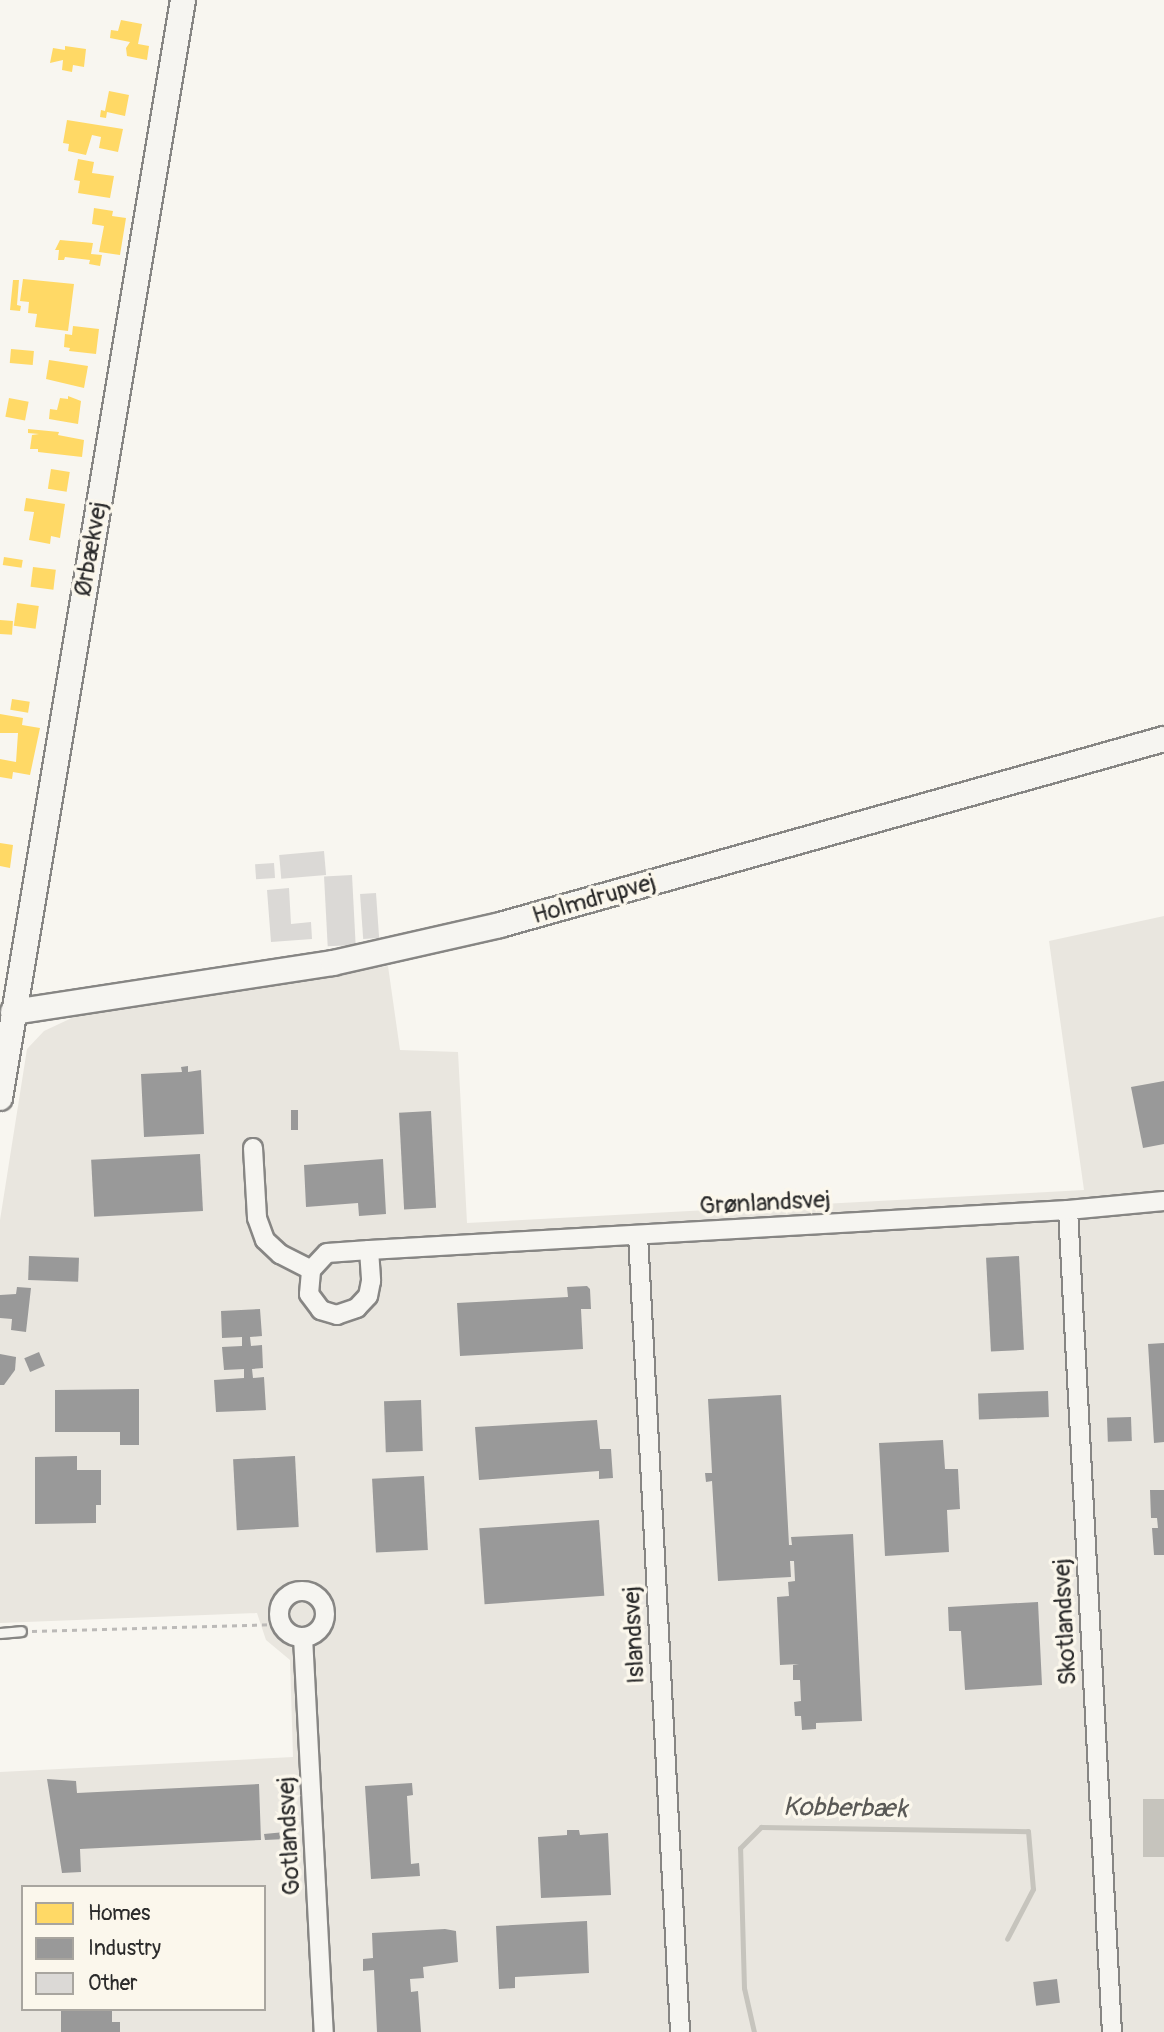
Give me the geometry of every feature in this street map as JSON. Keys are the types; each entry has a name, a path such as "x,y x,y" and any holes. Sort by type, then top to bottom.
{"street":[{"name":"Ørbækvej","path":"0,1098 183,0"},
{"name":"Holmdrupvej","path":"13,1012 333,963 500,925 1164,739"},
{"path":"253,1147 257,1218 265,1240 280,1254 311,1270 309,1294 321,1310 337,1315 357,1308 368,1296 371,1280 369,1250"},
{"name":"Grønlandsvej","path":"311,1270 327,1253 1069,1210 1164,1201"},
{"name":"Skotlandsvej","path":"1069,1210 1112,2032"},
{"name":"Islandsvej","path":"638,1235 680,2032"},
{"path":"292,1592 310,1592 317,1597 325,1613 319,1629 303,1637 293,1636 280,1624 280,1606 284,1598 292,1592"},
{"name":"Gotlandsvej","path":"303,1637 324,2032"}],"lane":[{"path":"0,1633 21,1631"}],"path":[{"path":"21,1631 280,1624"}],"shaded area":[{"path":"1164,916 1164,2032 0,2032 0,1772 293,1757 290,1660 266,1640 257,1613 0,1623 0,1220 27,1049 44,1031 76,1016 388,966 400,1050 458,1052 467,1223 1084,1190 1049,941"},
{"path":"1143,1799 1164,1799 1164,1857 1143,1857"}],"building: Homes":[{"path":"121,20 142,24 138,44 149,46 147,60 127,56 126,48 130,42 110,38 111,30 118,31"},
{"path":"65,46 86,49 84,67 73,65 72,72 62,70 63,60 50,63 53,48 65,50"},
{"path":"109,91 129,95 125,116 107,112 106,118 100,117 101,110 105,111"},
{"path":"67,120 123,129 118,152 99,148 101,137 92,135 86,155 68,151 69,144 63,143"},
{"path":"78,159 94,162 92,173 114,176 110,198 78,193 80,181 74,180"},
{"path":"94,208 113,211 112,216 126,218 120,255 99,252 104,226 92,224"},
{"path":"60,240 93,243 91,254 102,255 100,266 89,264 90,260 65,257 64,260 58,260 59,250 55,250"},
{"path":"23,279 74,284 68,331 35,327 37,314 28,313 29,302 20,301"},
{"path":"13,280 19,280 17,305 21,306 20,311 10,310"},
{"path":"73,326 99,329 96,354 69,351 70,348 64,347 65,334 72,335"},
{"path":"11,349 34,351 33,365 10,363"},
{"path":"49,360 88,366 84,388 46,379"},
{"path":"68,396 81,401 78,424 49,419 50,409 57,410 60,398 68,399"},
{"path":"9,398 29,402 25,420 5,417"},
{"path":"28,429 59,432 58,435 84,440 82,457 30,449 32,435 39,434 28,433"},
{"path":"51,469 70,472 67,492 48,489"},
{"path":"26,498 65,504 60,538 51,536 50,544 29,540 34,512 24,511"},
{"path":"4,557 23,560 22,568 3,565"},
{"path":"33,567 56,570 53,590 31,587"},
{"path":"17,603 39,606 36,629 14,626"},
{"path":"0,620 13,621 12,635 0,634"},
{"path":"12,699 30,702 28,713 10,710"},
{"path":"0,714 23,718 22,725 40,728 30,775 13,772 12,779 0,777 0,759 16,762 18,733 0,733"},
{"path":"0,843 13,845 10,868 0,866"}],"building: Industry":[{"path":"188,1066 188,1072 201,1070 204,1134 144,1137 141,1074 182,1072 181,1067"},
{"path":"1164,1081 1164,1144 1143,1148 1131,1087"},
{"path":"291,1110 298,1110 298,1130 291,1130"},
{"path":"431,1111 436,1208 404,1210 399,1113"},
{"path":"200,1154 203,1211 94,1217 91,1160"},
{"path":"383,1159 386,1214 359,1216 358,1203 306,1207 304,1165"},
{"path":"29,1256 79,1258 78,1282 28,1280"},
{"path":"1019,1256 1024,1350 991,1352 986,1258"},
{"path":"587,1286 590,1289 591,1309 581,1309 583,1349 460,1356 457,1303 568,1297 567,1287"},
{"path":"17,1287 31,1288 26,1332 11,1330 12,1319 0,1318 0,1295 16,1294"},
{"path":"260,1309 262,1336 250,1337 251,1346 262,1345 263,1368 252,1369 253,1378 264,1377 266,1410 216,1412 214,1380 244,1378 244,1369 224,1370 222,1347 242,1346 242,1337 222,1338 221,1311"},
{"path":"1164,1343 1164,1442 1154,1443 1148,1344"},
{"path":"39,1352 45,1366 30,1372 24,1358"},
{"path":"0,1354 16,1357 15,1370 4,1385 0,1385"},
{"path":"139,1389 139,1445 120,1445 120,1432 55,1432 55,1390"},
{"path":"1048,1391 1049,1417 979,1419 978,1393"},
{"path":"781,1395 789,1545 792,1545 791,1537 853,1534 862,1721 816,1723 816,1729 802,1730 801,1716 795,1716 794,1702 801,1701 800,1680 793,1680 793,1665 799,1664 780,1665 777,1597 789,1596 788,1582 795,1581 794,1561 790,1561 791,1577 718,1581 712,1481 706,1482 705,1473 712,1473 708,1399"},
{"path":"421,1400 423,1451 386,1452 384,1401"},
{"path":"1131,1417 1132,1441 1108,1442 1107,1418"},
{"path":"597,1420 600,1449 611,1449 613,1478 599,1479 599,1471 479,1480 475,1427"},
{"path":"943,1440 945,1469 958,1469 960,1509 947,1510 949,1552 885,1556 879,1443"},
{"path":"77,1456 77,1470 101,1470 101,1505 96,1505 96,1523 35,1524 35,1457"},
{"path":"295,1456 299,1527 237,1530 233,1459"},
{"path":"424,1476 428,1550 376,1553 372,1479"},
{"path":"1150,1490 1164,1490 1164,1555 1154,1555 1152,1528 1158,1528 1157,1518 1151,1518"},
{"path":"599,1520 604,1596 485,1604 479,1528"},
{"path":"1038,1602 1042,1685 965,1690 961,1631 949,1631 948,1607"},
{"path":"47,1779 76,1781 77,1793 259,1784 261,1840 80,1849 81,1872 62,1873"},
{"path":"412,1783 413,1795 407,1796 411,1864 419,1863 420,1876 371,1879 365,1786"},
{"path":"567,1830 579,1830 580,1835 608,1833 611,1895 541,1898 538,1837 567,1835"},
{"path":"285,1832 286,1839 265,1840 264,1834"},
{"path":"587,1921 589,1973 515,1977 515,1988 499,1989 496,1926"},
{"path":"445,1929 456,1931 458,1962 423,1967 424,1978 410,1979 411,1992 418,1991 421,2032 377,2032 374,1970 363,1971 363,1959 373,1958 372,1933"},
{"path":"1057,1979 1060,2003 1036,2006 1033,1982"},
{"path":"61,2011 112,2011 112,2022 120,2022 120,2032 61,2032"}],"building: Other":[{"path":"324,851 326,875 281,879 279,855"},
{"path":"274,863 275,878 256,879 255,864"},
{"path":"352,875 356,945 328,946 324,876"},
{"path":"289,888 291,924 311,922 312,939 271,942 267,890"},
{"path":"376,893 379,938 363,939 360,894"}],"waterway":[{"name":"Kobberbæk","path":"754,2032 744,1988 740,1848 761,1827 1028,1831 1033,1889 1007,1939"}]}
